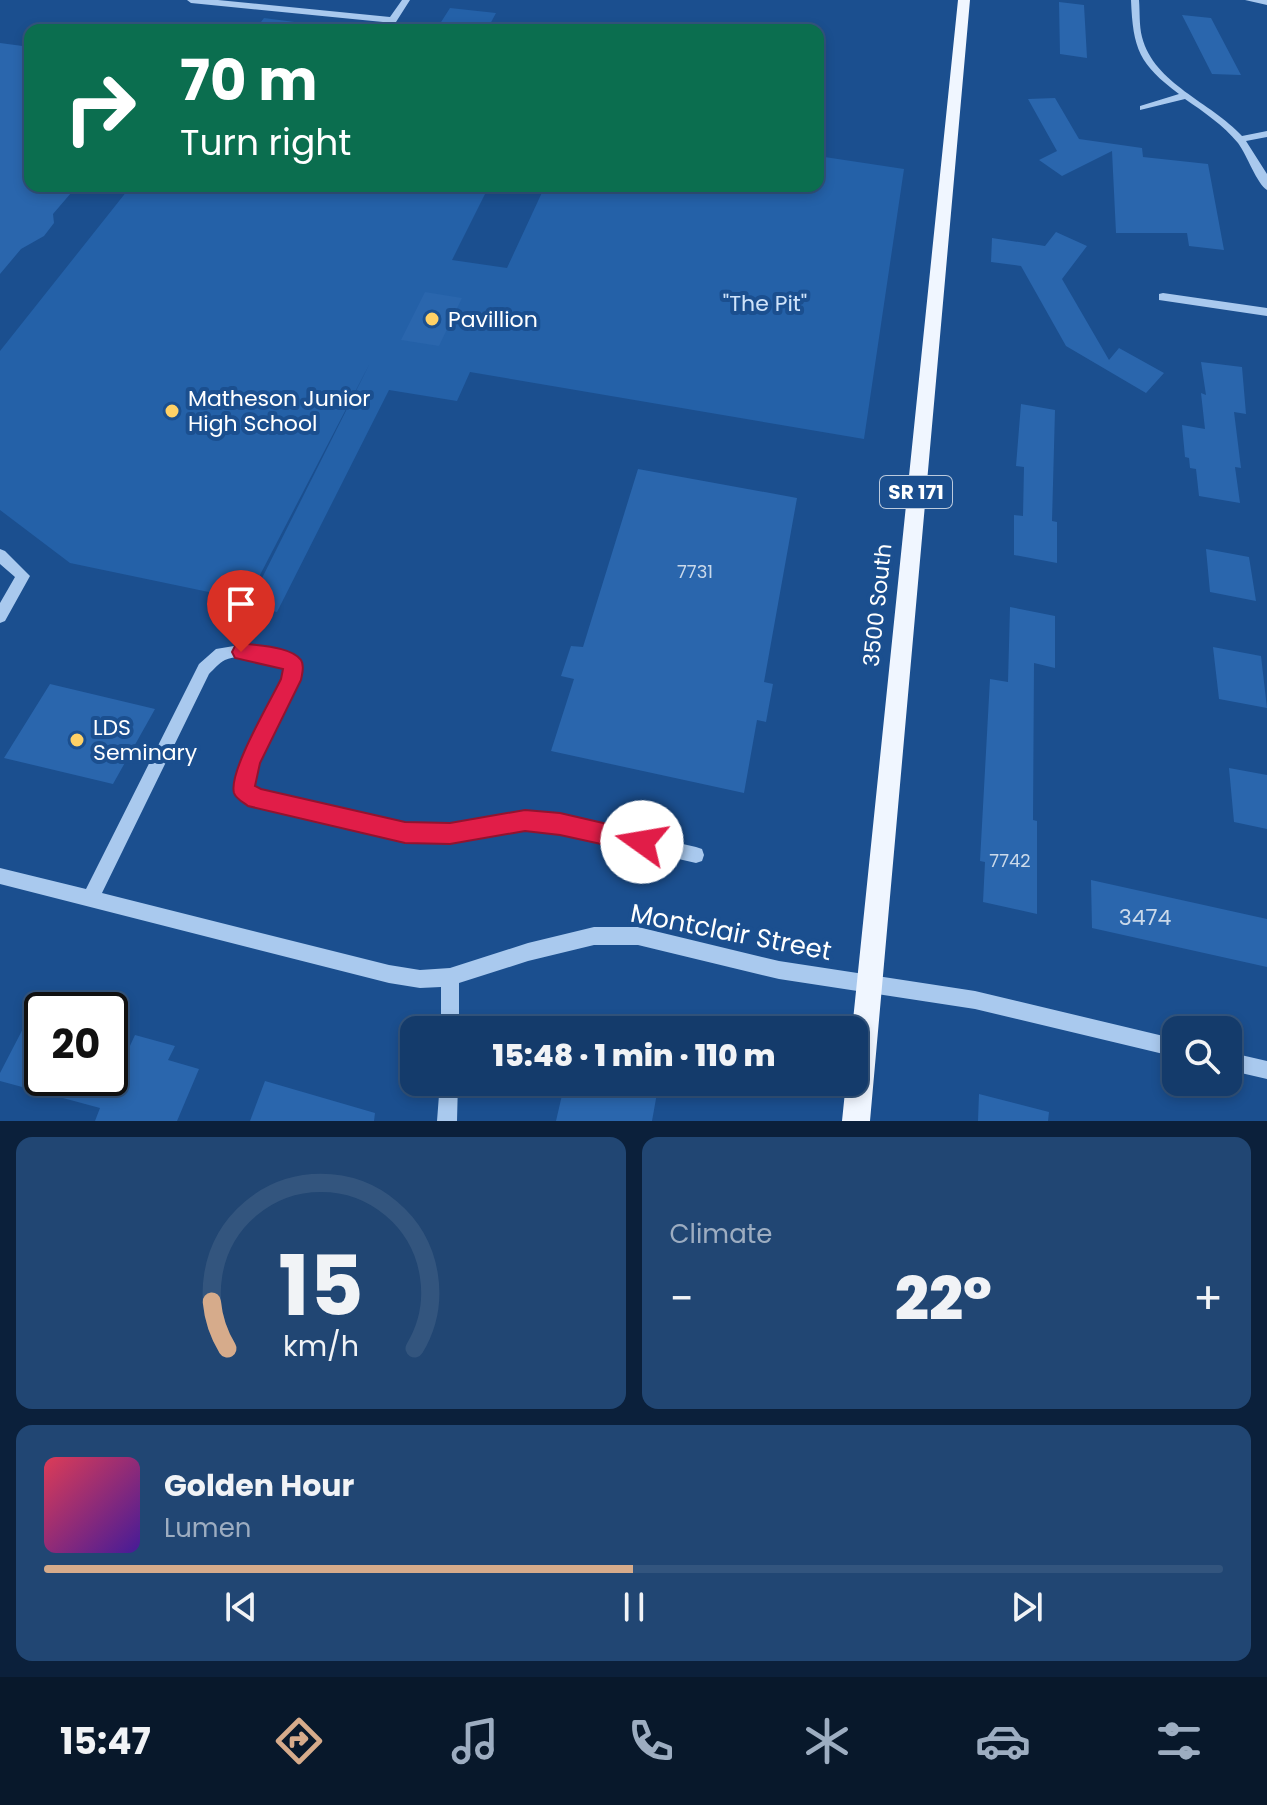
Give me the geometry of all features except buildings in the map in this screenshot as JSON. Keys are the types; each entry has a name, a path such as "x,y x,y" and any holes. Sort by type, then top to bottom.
{"main road":[{"name":"3500 South","path":"856,1121 964,0"}],"street":[{"path":"191,0 393,20 406,0"},
{"path":"1135,0 1138,38 1146,57 1165,78 1218,118 1240,139 1258,164 1267,187"},
{"path":"1249,0 1267,2"},
{"path":"1143,108 1187,95"},
{"path":"1240,139 1267,134"},
{"path":"1163,297 1267,312"},
{"path":"0,555 23,576 0,617"},
{"path":"91,898 204,669 222,653 241,652 287,661 293,666 291,680 250,762 244,790 256,799 405,833 450,834 525,821 560,824 696,855"},
{"name":"Montclair Street","path":"0,876 389,974 420,979 450,977 528,952 594,936 638,936 779,970 975,1000 1162,1045"},
{"path":"450,977 450,1016"},
{"path":"1242,1064 1267,1070"},
{"path":"447,1121 448,1096"}],"green space":[{"path":"450,8 496,13 490,24 440,24"},
{"path":"264,18 310,24 260,24"},
{"name":"\"The Pit\"","path":"824,157 904,169 864,439 470,372 457,401 389,390 277,612 248,606 370,363 247,600 70,563 0,510 0,351 126,192 486,192 452,260 507,268 542,192 824,192"}],"place":[{"name":"Pavillion","path":"432,319"},
{"name":"Matheson Junior High School","path":"172,411"},
{"name":"LDS Seminary","path":"77,740"}],"route":[{"path":"241,652 287,661 293,666 291,680 250,762 244,790 256,799 405,833 450,834 525,821 560,824 642,842"}]}
